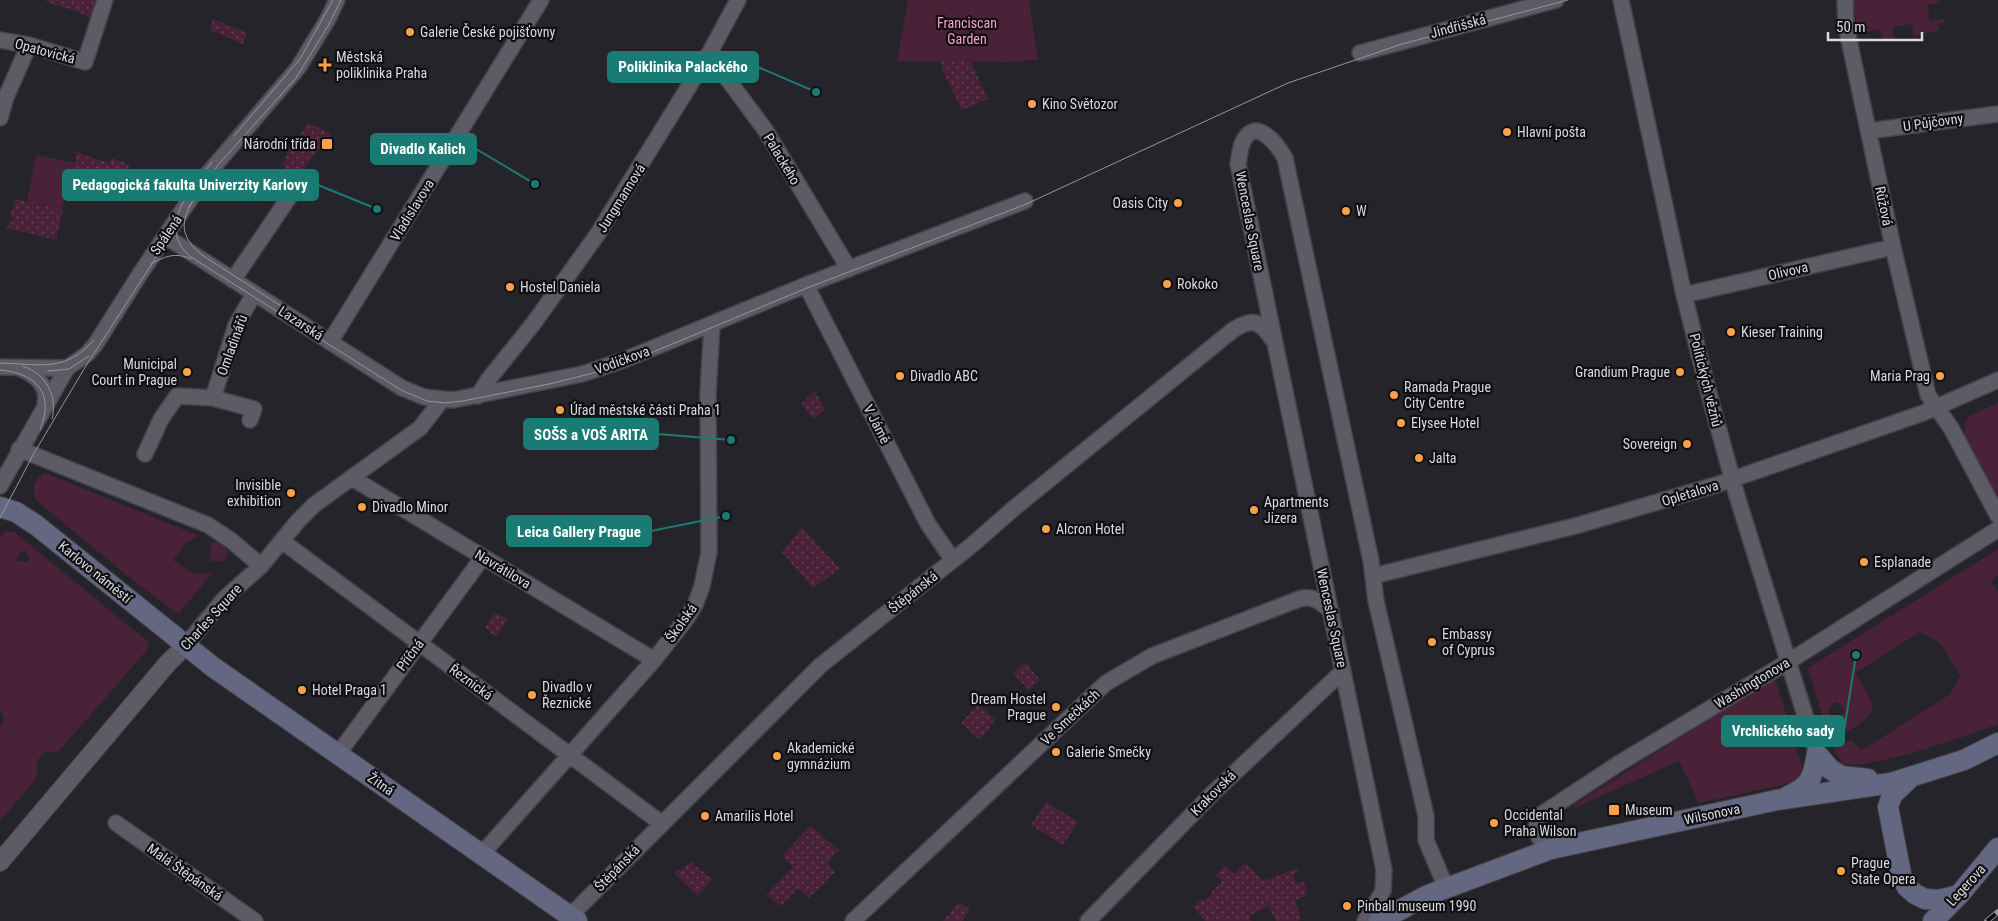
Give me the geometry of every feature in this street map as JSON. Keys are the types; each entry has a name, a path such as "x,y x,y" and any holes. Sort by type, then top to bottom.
{"main road":[{"name":"Karlovo náměstí","path":"0,507 16,512 36,525 185,646"},
{"name":"Žitná","path":"185,646 570,920"},
{"name":"Wilsonova","path":"1379,921 1428,895 1551,849 1777,800 1901,781 1964,760 1998,743"},
{"path":"1817,754 1830,768 1847,778 1901,781 1892,795 1888,807 1904,883 1915,894 1925,899 1939,900 1959,895"},
{"path":"1777,800 1806,786 1811,780 1817,754"},
{"path":"1964,760 1998,759"},
{"name":"Legerova","path":"1933,921 1959,895 1998,848"}],"street":[{"name":"Opatovická","path":"0,40 29,45 85,62 105,0"},
{"name":"Spálená","path":"19,449 67,368 87,354 95,345 165,236 216,162 298,68 328,20 337,0"},
{"name":"Vladislavova","path":"330,342 541,0"},
{"name":"Jungmannová","path":"478,396 597,235 709,54 738,0"},
{"name":"Jindřišská","path":"1360,53 1556,0"},
{"name":"Politických vězňů","path":"1621,0 1684,294 1732,480 1817,754"},
{"name":"Růžová","path":"1845,0 1846,26 1893,247 1928,396 1937,408"},
{"path":"0,118 6,96 29,45"},
{"name":"Palackého","path":"709,54 766,131 849,269"},
{"name":"U Půjčovny","path":"1868,131 1998,114"},
{"name":"Wenceslas Square","path":"1365,921 1383,891 1384,870 1238,164 1244,140 1250,134 1257,132 1265,134 1275,143 1285,158 1373,576"},
{"path":"233,280 294,190"},
{"name":"Vodičkova","path":"442,400 456,400 478,396 582,374 624,360 806,285 1025,201"},
{"name":"Lazarská","path":"165,236 402,388 424,397 442,400"},
{"name":"Olivova","path":"1684,294 1893,247"},
{"name":"V Jámě","path":"806,285 928,524 954,560"},
{"name":"Omladinářů","path":"213,398 236,325 254,294"},
{"name":"Štěpánská","path":"570,920 661,823 821,665 954,560 1020,503 1233,330 1250,321 1260,324 1272,340 1277,354"},
{"name":"Školská","path":"481,855 654,660 692,611 706,570 709,552 708,393 712,325"},
{"path":"0,367 67,368"},
{"path":"16,367 32,374 40,382 46,393 46,403"},
{"name":"Opletalova","path":"1373,576 1558,530 1732,480 1937,408 1998,380"},
{"path":"145,454 161,418 177,396 213,398 254,409 250,420"},
{"path":"0,486 19,449 208,525 232,541 261,566 314,505 420,428 442,400"},
{"path":"1937,408 1951,428 1998,516"},
{"name":"Navrátilova","path":"352,478 654,660"},
{"name":"Washingtonova","path":"1551,849 1543,843 1537,834 1536,823 1539,816 1618,764 1998,529"},
{"name":"Řeznická","path":"282,541 661,823"},
{"name":"Příčná","path":"338,754 483,557"},
{"name":"Charles Square","path":"0,862 225,598 261,566"},
{"path":"1373,576 1376,600 1426,816 1426,840 1442,878 1450,886"},
{"name":"Ve Smečkách","path":"853,921 1106,683 1152,656 1299,599 1312,598 1318,600 1331,611"},
{"name":"Krakovská","path":"1088,921 1213,793 1343,671"},
{"name":"Malá Štěpánská","path":"116,823 255,921"}],"green space":[{"path":"47,0 95,0 92,18 46,2"},
{"name":"Franciscan Garden","path":"908,0 1029,0 1038,60 1005,62 897,61"},
{"path":"1853,0 1939,0 1939,3 1928,4 1929,21 1944,19 1944,23 1938,24 1939,30 1914,36 1912,24 1893,27 1894,39 1883,40 1880,29 1858,34"},
{"path":"213,19 247,33 243,44 210,30"},
{"path":"941,61 971,62 988,99 962,110 942,70"},
{"path":"308,123 331,134 297,177 281,164 284,164 287,153"},
{"path":"77,152 109,163 112,158 130,165 119,183 99,172 95,176 91,173 90,176 74,169"},
{"path":"36,155 76,163 62,208 27,202"},
{"path":"15,199 63,209 56,240 7,228 8,223 15,220 10,216"},
{"path":"815,391 825,410 813,419 801,404"},
{"path":"1998,403 1998,496 1973,457 1965,435 1965,425 1969,416"},
{"path":"45,473 199,536 186,543 177,556 173,558 174,562 194,574 213,572 179,613 175,612 124,573 37,501 34,493 36,481"},
{"path":"802,527 841,570 838,570 813,588 782,552"},
{"path":"6,531 14,532 146,640 149,645 147,650 59,751 47,752 40,757 37,763 35,780 0,821 0,726 4,719 0,709 0,537","holes":["21,551 26,552 26,555 29,555 28,562 17,561 17,555 20,555"]},
{"path":"217,541 225,545 228,554 225,561 211,561 209,558 212,543"},
{"path":"1998,549 1998,575 1993,578 1992,584 1998,592 1998,724 1894,758 1853,765 1842,763 1833,748 1851,740 1860,749 1864,749 1949,695 1960,676 1940,643 1920,632 1855,673 1869,696 1872,710 1869,716 1857,726 1830,740 1808,668","holes":["1837,702 1844,710 1842,715 1836,718 1831,716 1828,710 1832,704"]},
{"path":"495,613 508,619 495,637 485,627"},
{"path":"1025,662 1040,680 1029,690 1013,674"},
{"path":"1775,678 1802,767 1801,776 1794,782 1699,803 1679,761 1574,808 1574,805"},
{"path":"979,704 996,720 989,726 991,728 979,739 961,723"},
{"path":"1046,802 1078,822 1063,845 1031,825"},
{"path":"810,826 839,850 827,863 835,872 809,898 798,888 781,906 766,895 793,867 782,856"},
{"path":"691,862 712,879 698,896 674,873 678,869 680,871"},
{"path":"1245,863 1261,879 1267,880 1298,868 1298,871 1294,873 1295,883 1305,882 1307,896 1295,900 1300,915 1299,921 1276,921 1268,906 1249,916 1251,921 1205,921 1193,907 1201,900 1203,901 1211,896 1212,892 1222,881 1216,875 1225,866 1234,874"},
{"path":"958,903 970,909 963,921 943,921"}],"tram line":[{"path":"234,136 300,59 333,0"},
{"path":"188,208 218,165 296,78 328,26 341,0"},
{"path":"184,201 180,208 176,230 180,245 191,257 401,390 427,401 446,403 463,401 549,384 617,367 807,288 1024,205 1288,83 1402,44 1568,0"},
{"path":"189,192 212,162"},
{"path":"192,202 184,224 187,237 195,249 295,315"},
{"path":"0,518 33,455 84,369 177,225"},
{"path":"151,264 175,255 191,259"},
{"path":"0,363 40,365 62,362 73,358 94,340"},
{"path":"48,371 69,369 89,356"},
{"path":"23,366 38,374 52,394 52,419"},
{"path":"0,370 24,376 40,388 44,396 45,406 40,430"}],"railway":[{"path":"1987,921 1998,912"}],"place":[{"name":"Galerie České pojišťovny","path":"410,32"},
{"name":"Městská poliklinika Praha","path":"325,65"},
{"name":"Poliklinika Palackého","path":"816,92"},
{"name":"Kino Světozor","path":"1032,104"},
{"name":"Hlavní pošta","path":"1507,132"},
{"name":"Národní třída","path":"327,144"},
{"name":"Divadlo Kalich","path":"535,184"},
{"name":"Oasis City","path":"1178,203"},
{"name":"Pedagogická fakulta Univerzity Karlovy","path":"377,209"},
{"name":"W","path":"1346,211"},
{"name":"Rokoko","path":"1167,284"},
{"name":"Hostel Daniela","path":"510,287"},
{"name":"Kieser Training","path":"1731,332"},
{"name":"Municipal Court in Prague","path":"187,372"},
{"name":"Grandium Prague","path":"1680,372"},
{"name":"Divadlo ABC","path":"900,376"},
{"name":"Maria Prag","path":"1940,376"},
{"name":"Ramada Prague City Centre","path":"1394,395"},
{"name":"Úřad městské části Praha 1","path":"560,410"},
{"name":"Elysee Hotel","path":"1401,423"},
{"name":"SOŠS a VOŠ ARITA","path":"731,440"},
{"name":"Sovereign","path":"1687,444"},
{"name":"Jalta","path":"1419,458"},
{"name":"Invisible exhibition","path":"291,493"},
{"name":"Divadlo Minor","path":"362,507"},
{"name":"Apartments Jizera","path":"1254,510"},
{"name":"Leica Gallery Prague","path":"726,516"},
{"name":"Alcron Hotel","path":"1046,529"},
{"name":"Esplanade","path":"1864,562"},
{"name":"Embassy of Cyprus","path":"1432,642"},
{"name":"Vrchlického sady","path":"1856,655"},
{"name":"Hotel Praga 1","path":"302,690"},
{"name":"Divadlo v Řeznické","path":"532,695"},
{"name":"Dream Hostel Prague","path":"1056,707"},
{"name":"Galerie Smečky","path":"1056,752"},
{"name":"Akademické gymnázium","path":"777,756"},
{"name":"Museum","path":"1614,810"},
{"name":"Amarilis Hotel","path":"705,816"},
{"name":"Occidental Praha Wilson","path":"1494,823"},
{"name":"Prague State Opera","path":"1841,871"},
{"name":"Pinball museum 1990","path":"1347,906"}]}
